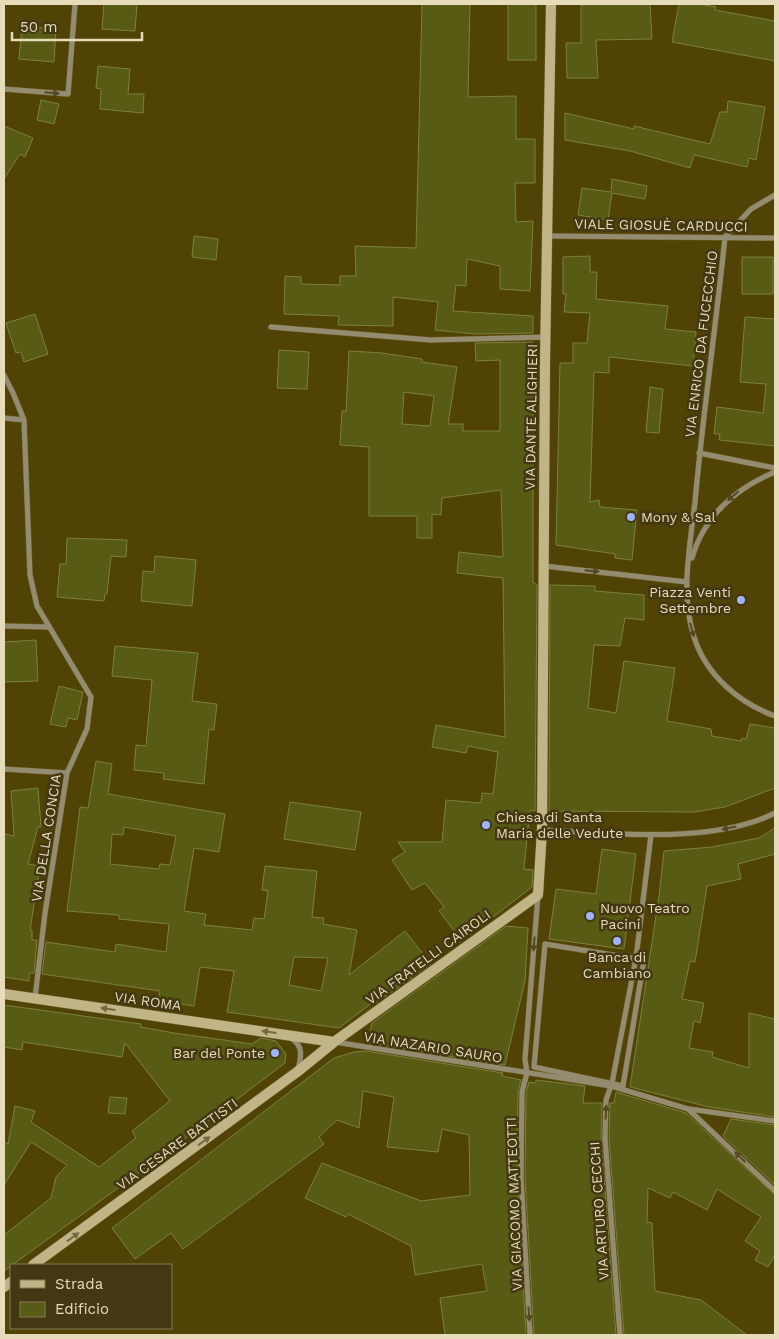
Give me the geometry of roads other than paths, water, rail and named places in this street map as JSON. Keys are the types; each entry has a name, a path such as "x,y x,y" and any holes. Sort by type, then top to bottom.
{"street":[{"path":"4,89 68,94 75,4"},
{"name":"VIA DANTE ALIGHIERI","path":"538,895 542,830 551,4"},
{"path":"725,238 751,209 775,195"},
{"name":"VIALE GIOSUÈ CARDUCCI","path":"547,236 775,238"},
{"name":"VIA ENRICO DA FUCECCHIO","path":"700,453 725,238"},
{"path":"271,327 431,340 546,337"},
{"name":"VIA DELLA CONCIA","path":"4,375 14,393 24,420 30,575 37,606 92,697 87,729 66,773 45,913 35,998"},
{"path":"4,418 24,420"},
{"path":"775,470 700,453 686,601 692,630 702,655 713,673 741,700 775,716"},
{"path":"687,582 694,550 709,521 726,502 745,486 775,470"},
{"path":"544,566 687,582"},
{"path":"4,626 48,627"},
{"path":"4,769 66,773"},
{"path":"542,830 651,835 725,829 761,820 775,813"},
{"name":"VIA ARTURO CECCHI","path":"620,1335 604,1138 606,1100 612,1084 636,958 651,835"},
{"name":"VIA FRATELLI CAIROLI","path":"334,1042 538,895"},
{"name":"VIA GIACOMO MATTEOTTI","path":"530,1335 521,1178 522,1092 527,1074 525,1059 538,895"},
{"path":"545,944 636,958 644,960 623,1086 534,1068 545,944"},
{"name":"VIA ROMA","path":"4,994 334,1042"},
{"path":"287,1035 296,1040 302,1054 297,1072"},
{"name":"VIA CESARE BATTISTI","path":"34,1264 297,1072 334,1042"},
{"name":"VIA NAZARIO SAURO","path":"334,1042 527,1074 612,1084"},
{"path":"612,1084 688,1109 775,1121"},
{"path":"688,1109 775,1191"}],"place":[{"name":"Mony & Sal","path":"631,517"},
{"name":"Piazza Venti Settembre","path":"741,600"},
{"name":"Chiesa di Santa Maria delle Vedute","path":"486,825"},
{"name":"Nuovo Teatro Pacini","path":"590,916"},
{"name":"Banca di Cambiano","path":"617,941"},
{"name":"Bar del Ponte","path":"275,1053"}]}
